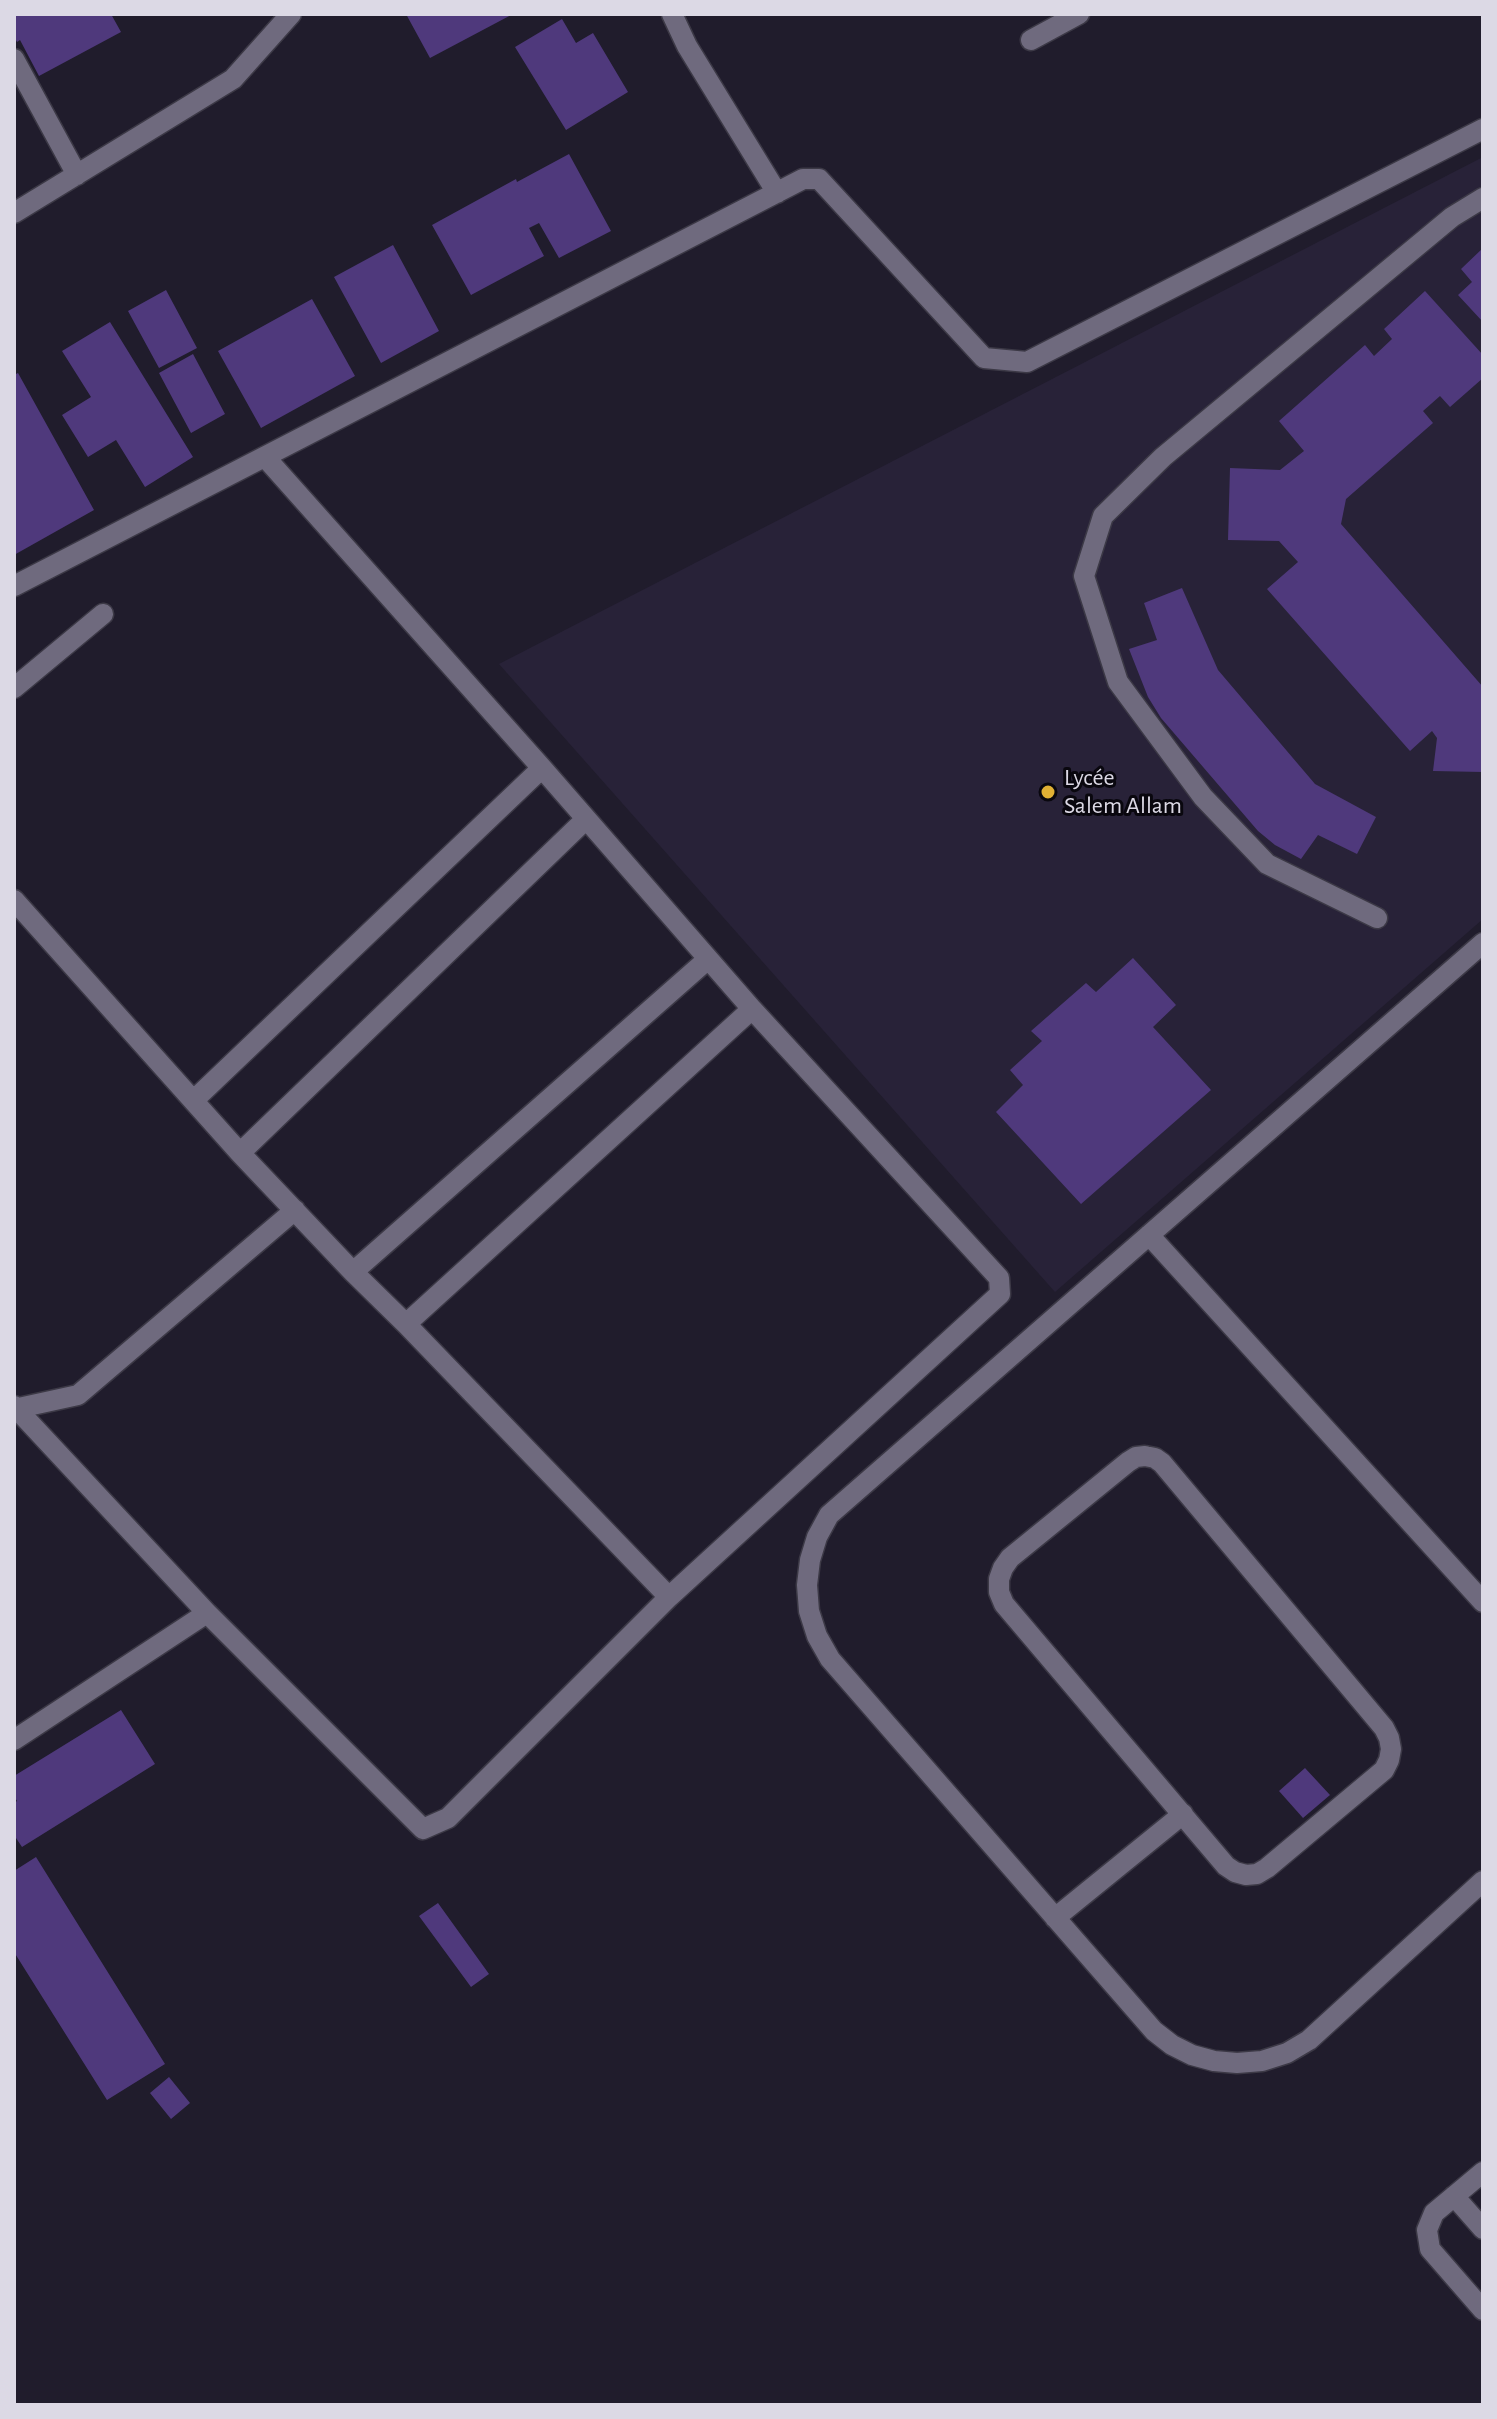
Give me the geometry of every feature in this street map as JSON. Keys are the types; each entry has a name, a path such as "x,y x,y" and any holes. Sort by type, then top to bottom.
{"street":[{"path":"14,213 233,79 291,14"},
{"path":"672,14 687,46 777,193"},
{"path":"1031,40 1079,14"},
{"path":"14,59 77,175"},
{"path":"14,586 803,179 819,179 984,358 1027,362 1483,129"},
{"path":"1377,918 1267,864 1203,797 1118,682 1084,576 1103,516 1163,457 1452,217 1483,198"},
{"path":"15,1408 207,1613 423,1829 448,1818 669,1597 1000,1294 999,1278 752,1009 265,457"},
{"path":"14,688 103,614"},
{"path":"194,1100 542,768"},
{"path":"240,1153 585,820"},
{"path":"14,900 240,1153 669,1597"},
{"path":"1483,943 829,1515 817,1537 807,1585 809,1611 817,1636 830,1659 1154,2031 1192,2055 1237,2063 1262,2061 1287,2053 1309,2040 1483,1881"},
{"path":"353,1272 708,959"},
{"path":"406,1324 752,1009"},
{"path":"15,1408 78,1395 295,1210"},
{"path":"1149,1235 1483,1602"},
{"path":"1136,1457 1155,1458 1162,1463 1384,1728 1391,1749 1384,1770 1257,1874 1246,1875 1226,1866 1183,1814 1004,1604 999,1592 999,1579 1010,1558 1136,1457"},
{"path":"14,1740 207,1613"},
{"path":"1055,1918 1183,1814"},
{"path":"1483,2172 1434,2213 1429,2221 1427,2240 1430,2249 1483,2310"},
{"path":"1454,2196 1483,2229"}],"shaded area":[{"name":"Lycée Salem Allam","path":"1483,157 1483,919 1055,1292 499,664"}],"building":[{"path":"14,14 111,14 121,32 39,76 20,40 17,42 14,36"},
{"path":"406,14 513,14 430,58"},
{"path":"562,19 576,43 593,33 628,92 566,130 515,47"},
{"path":"569,154 611,231 559,258 539,223 529,228 544,256 471,295 432,225"},
{"path":"393,245 439,331 381,363 334,277"},
{"path":"1483,248 1483,322 1458,295 1472,282 1461,269"},
{"path":"166,290 197,348 159,368 128,311"},
{"path":"1425,291 1483,355 1483,378 1450,407 1440,396 1423,411 1433,423 1346,499 1341,524 1483,687 1483,772 1433,771 1437,738 1432,731 1410,751 1267,589 1298,562 1279,541 1228,540 1230,468 1280,470 1304,451 1279,421 1365,345 1374,356 1392,339 1384,329"},
{"path":"312,299 355,376 261,428 218,351"},
{"path":"110,322 193,457 145,487 116,440 88,457 62,415 91,397 62,351"},
{"path":"193,354 225,414 191,433 159,373"},
{"path":"18,373 94,510 14,555 14,375"},
{"path":"1182,588 1218,670 1315,784 1376,817 1357,854 1318,835 1301,859 1275,845 1258,831 1161,718 1148,697 1129,649 1157,640 1144,603"},
{"path":"1133,958 1176,1005 1153,1027 1211,1090 1081,1204 996,1112 1023,1085 1010,1070 1042,1041 1031,1031 1086,983 1096,992"},
{"path":"121,1710 155,1764 22,1847 14,1835 14,1803 17,1801 14,1776"},
{"path":"1305,1768 1330,1795 1303,1818 1279,1791"},
{"path":"36,1857 165,2064 107,2100 14,1952 14,1871"},
{"path":"438,1903 489,1974 471,1987 419,1916"},
{"path":"169,2077 190,2103 171,2119 150,2093"}],"place":[{"name":"Lycée Salem Allam","path":"1048,792"}]}
